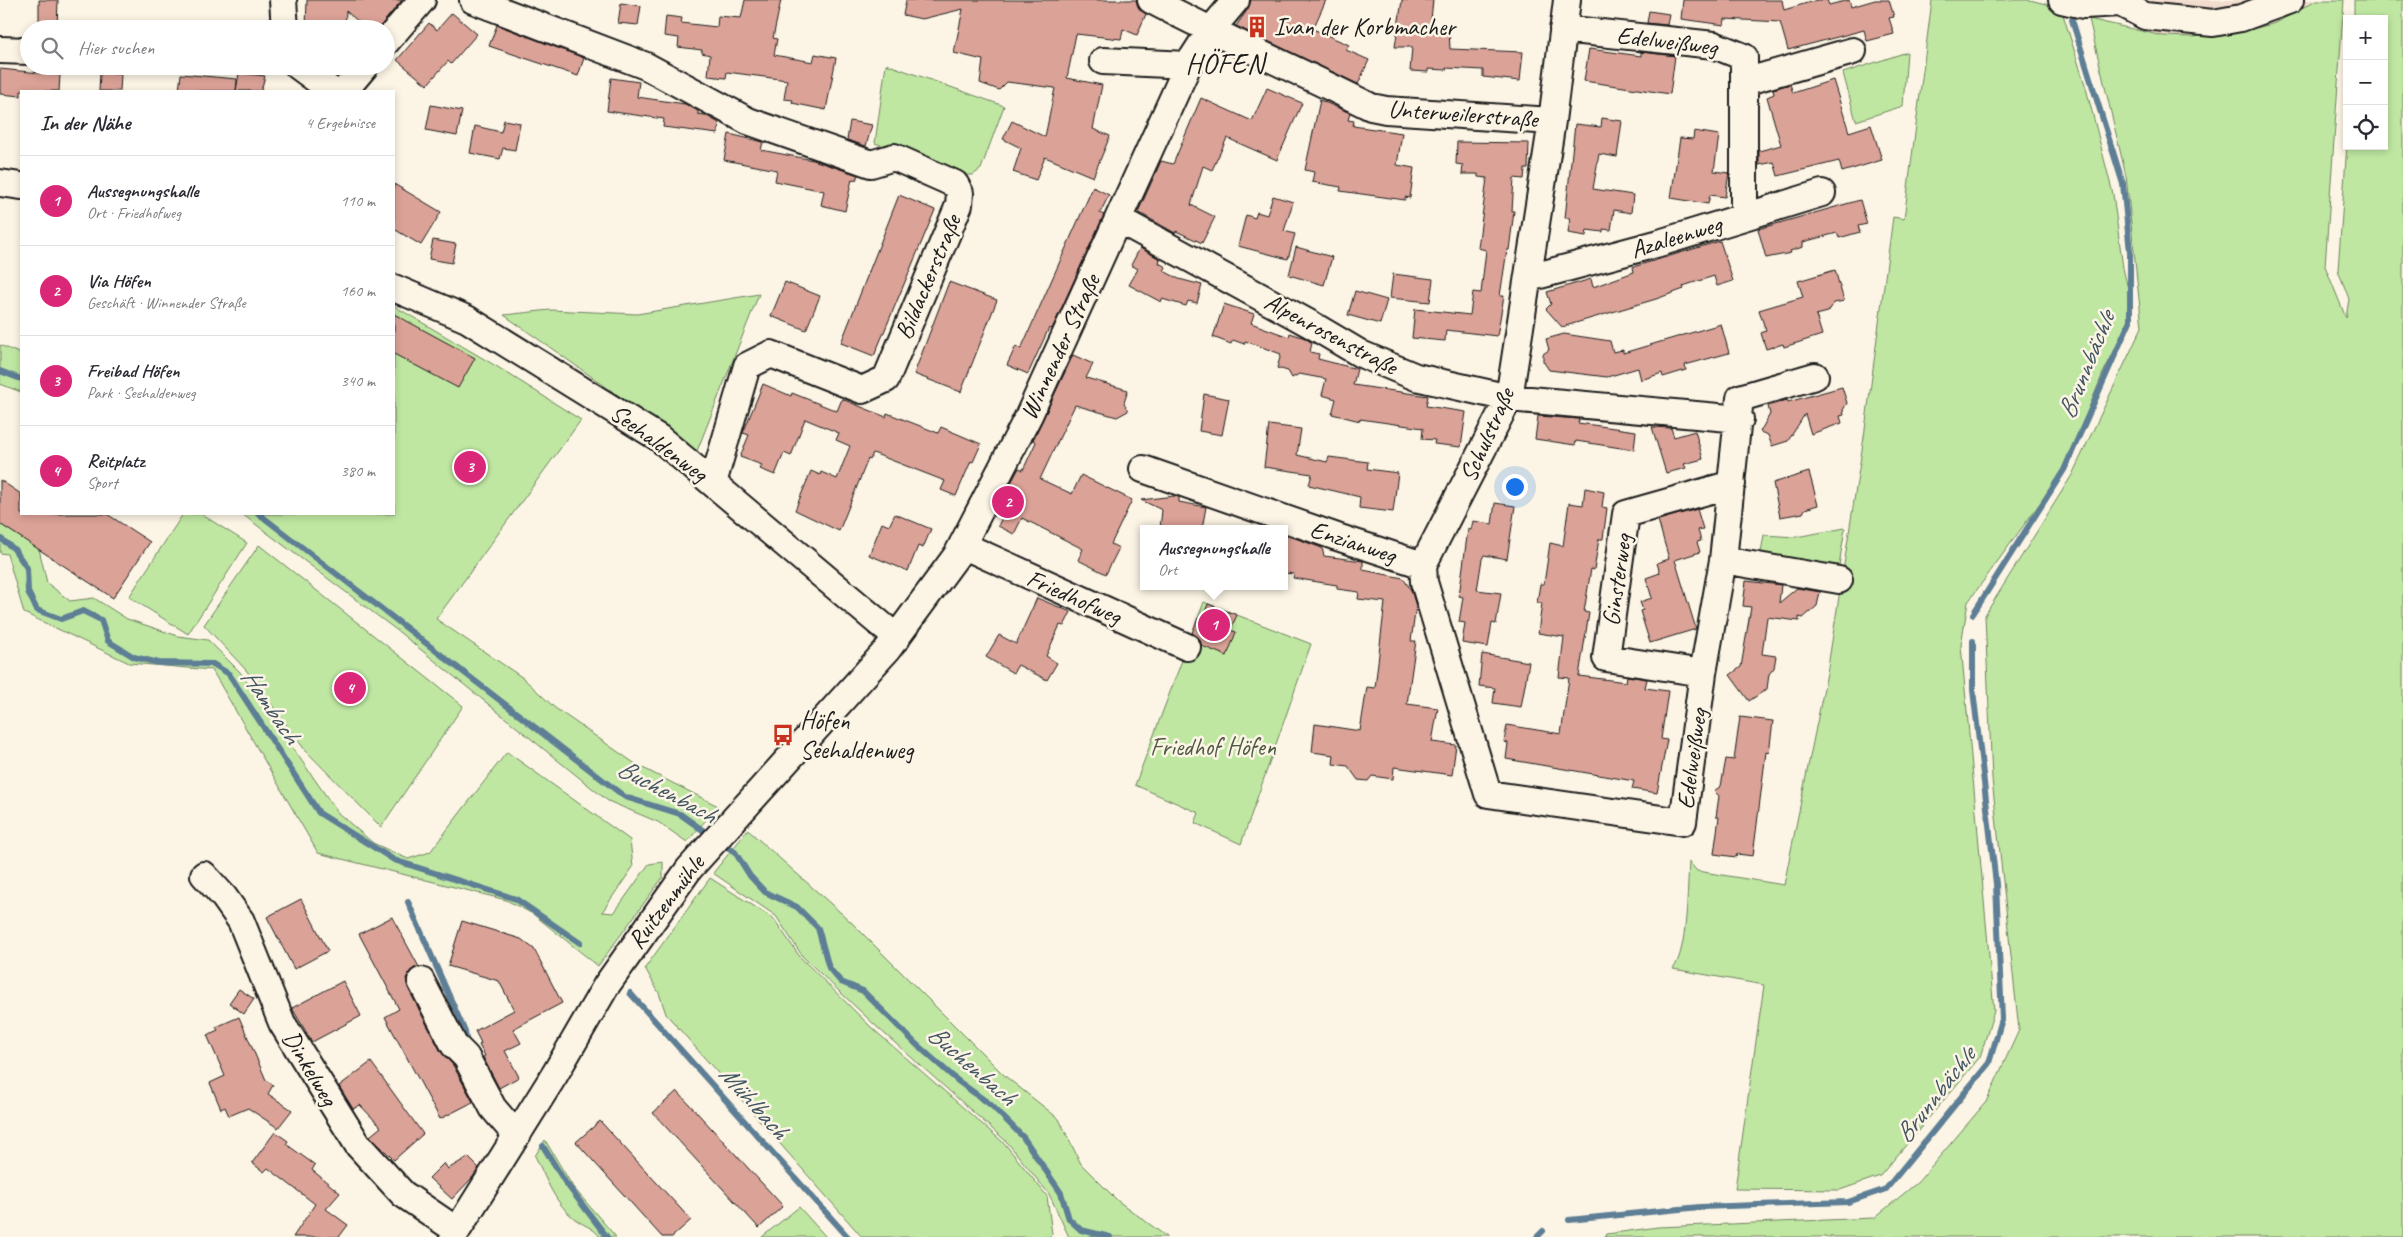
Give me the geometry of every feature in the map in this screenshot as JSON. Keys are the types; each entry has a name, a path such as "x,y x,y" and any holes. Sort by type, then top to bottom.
{"street":[{"path":"283,0 284,20"},
{"path":"395,32 422,0"},
{"name":"Bildackerstraße","path":"473,0 646,66 748,121 871,164 894,157 955,184 960,193 959,205 886,379 862,390 771,354 747,366 713,483"},
{"name":"Unterweilerstraße","path":"1151,0 1210,31 1289,66 1371,107 1386,110 1552,121"},
{"name":"Winnender Straße","path":"892,644 962,545 1029,415 1188,66 1210,31 1236,0"},
{"name":"Schulstraße","path":"1423,565 1509,398 1552,121 1567,0"},
{"path":"2062,0 2084,5 2121,2 2145,16 2183,22 2213,23 2241,18 2290,0"},
{"name":"Edelweißweg","path":"1563,29 1714,45 1744,57 1744,216"},
{"path":"0,50 20,51"},
{"name":"Edelweißweg","path":"1744,82 1853,51"},
{"path":"1103,61 1188,66"},
{"path":"310,75 331,90"},
{"path":"345,90 357,75"},
{"path":"0,183 20,186"},
{"name":"Azaleenweg","path":"1529,278 1656,244 1822,193"},
{"name":"Alpenrosenstraße","path":"1118,219 1387,367 1416,377 1509,398 1740,408 1815,376"},
{"name":"Seehaldenweg","path":"395,288 467,320 660,438 713,483 892,644"},
{"name":"Edelweißweg","path":"1423,565 1429,600 1488,794 1683,822 1704,673 1723,560 1740,408"},
{"name":"Enzianweg","path":"1143,469 1337,538 1423,565"},
{"name":"Ginsterweg","path":"1704,673 1606,658 1626,514 1732,484"},
{"name":"Friedhofweg","path":"962,545 1187,647"},
{"path":"1723,560 1839,580"},
{"name":"Ruitzenmühle","path":"454,1234 555,1074 606,986 706,848 892,644"},
{"name":"Dinkelweg","path":"204,875 224,897 241,921 282,1022 358,1145 403,1194 454,1234"},
{"path":"421,981 454,1045 466,1058 493,1108 516,1135"}],"shaded area":[{"path":"2134,0 2316,0 2276,23 2241,32 2192,37 2163,36 2136,30"}],"green space":[{"path":"1932,0 2030,0 2061,8 2086,88 2113,194 2123,268 2129,293 2130,321 2103,373 2064,470 1968,602 1961,645 1994,1011 1980,1057 1880,1176 1840,1190 1735,1189 1764,985 1673,969 1682,948 1689,862 1697,871 1784,885 1827,673 1864,437 1893,217 1904,219"},
{"path":"2316,0 2344,0 2325,266 2346,318 2349,299 2338,270 2347,150 2388,150 2388,15 2354,15 2354,0 2403,0 2403,1237 1604,1237 1607,1234 1658,1227 1874,1218 1918,1182 1986,1102 2019,1030 1992,779 1985,615 2072,475 2142,327 2126,176 2089,19 2163,36 2192,37 2240,32 2276,23"},
{"path":"1907,52 1903,106 1856,121 1843,73"},
{"path":"886,64 1004,106 981,169 973,175 962,175 875,143"},
{"path":"759,294 697,451 504,315 550,310 637,314"},
{"path":"395,307 496,366 581,420 436,619 523,678 555,708 637,765 718,806 687,842 658,822 608,801 399,632 243,515 395,515"},
{"path":"0,345 20,354 20,392 0,384"},
{"path":"182,515 203,515 247,543 188,634 129,597"},
{"path":"0,524 39,549 47,583 70,601 94,598 127,619 178,636 208,640 240,672 338,813 373,843 408,859 430,852 507,752 630,840 633,867 602,912 614,913 649,864 663,862 663,877 598,966 533,914 506,900 318,853 212,670 129,663 24,613 7,554 0,553"},
{"path":"1845,528 1838,572 1760,558 1764,535 1796,537"},
{"path":"259,545 463,706 381,827 305,750 246,670 204,625"},
{"name":"Friedhof Höfen","path":"1204,602 1311,644 1241,844 1195,823 1199,813 1135,785"},
{"path":"748,830 851,922 1005,1076 1059,1119 1081,1164 1118,1201 1167,1237 1069,1237 1049,1194 1007,1142 877,1027 803,957 776,916 713,873"},
{"path":"710,878 774,919 800,957 873,1029 1005,1144 1047,1196 1052,1234 1049,1237 862,1237 666,1014 659,993 645,968"},
{"path":"545,1140 573,1187 616,1237 600,1237 561,1206 535,1156"},
{"path":"799,1207 826,1237 762,1237"}],"building":[{"path":"39,0 58,0 57,20 39,20"},
{"path":"307,0 402,0 385,20 356,20 346,11 346,20 306,20"},
{"path":"745,0 781,0 773,38 777,39 774,55 813,62 815,54 836,58 826,110 792,103 793,100 784,99 787,80 727,72 726,78 708,76 710,55 702,53 702,50 678,47 679,38 664,36 666,16 682,18 681,23 717,27 718,16 741,18"},
{"path":"906,0 1136,0 1139,8 1146,14 1137,35 1123,29 1121,39 1076,34 1067,78 1102,85 1093,129 1110,136 1093,177 1045,157 1036,180 1013,172 1021,148 1003,139 1012,121 1045,137 1055,88 1007,82 999,90 980,83 983,60 954,53 963,9 922,19 903,15"},
{"path":"1251,0 1326,0 1313,29 1349,45 1346,50 1369,60 1358,84 1236,26 1248,9"},
{"path":"1402,0 1433,0 1430,29 1449,30 1450,49 1523,52 1520,81 1483,77 1483,70 1446,68 1446,70 1428,69 1428,72 1410,71 1412,47 1395,47"},
{"path":"1683,0 1782,0 1784,10 1817,0 1827,0 1829,5 1849,0 1851,7 1875,0 1889,0 1894,17 1889,18 1894,34 1867,41 1864,30 1788,50 1780,22 1725,19 1724,25 1681,19"},
{"path":"621,3 641,6 638,25 618,23"},
{"path":"1649,11 1669,14 1667,25 1647,23"},
{"path":"452,13 477,34 451,64 448,61 427,85 397,60 429,23 437,30"},
{"path":"497,25 584,58 578,76 489,46"},
{"path":"1589,49 1641,56 1641,52 1675,56 1670,94 1584,81"},
{"path":"0,69 20,71 20,75 60,75 59,90 20,90 20,96 0,94"},
{"path":"100,75 121,75 120,90 99,90"},
{"path":"181,75 237,79 236,90 179,90"},
{"path":"239,75 265,76 261,90 236,90"},
{"path":"611,78 639,82 637,97 685,104 698,111 698,114 705,115 719,123 718,134 663,127 664,119 607,111"},
{"path":"1833,80 1849,132 1871,125 1882,160 1842,172 1839,161 1778,176 1774,162 1759,165 1759,151 1781,145 1767,97 1774,94 1773,89 1790,84 1793,93"},
{"path":"1267,88 1302,103 1277,160 1227,138 1212,170 1203,166 1191,205 1215,217 1202,243 1176,231 1175,233 1138,212 1161,161 1173,164 1201,98 1252,121"},
{"path":"1320,100 1350,113 1348,120 1354,121 1353,126 1402,133 1397,165 1414,168 1410,198 1405,197 1405,200 1340,191 1341,187 1312,182 1314,172 1305,170"},
{"path":"431,105 462,111 457,136 426,130"},
{"path":"1602,118 1622,121 1617,157 1599,154 1593,189 1633,195 1631,213 1614,210 1611,230 1603,229 1603,232 1587,230 1586,236 1568,233 1570,218 1565,218 1575,124 1601,127"},
{"path":"504,120 520,123 515,150 503,148 500,159 470,153 475,126 501,132"},
{"path":"850,121 872,125 866,146 847,140"},
{"path":"1694,131 1719,135 1714,171 1729,173 1725,197 1710,195 1708,204 1671,198 1680,138 1693,139"},
{"path":"729,134 763,142 761,150 813,160 858,175 856,180 852,179 845,211 821,205 824,191 775,181 777,170 724,160"},
{"path":"1457,142 1529,143 1528,169 1525,169 1524,179 1514,178 1512,211 1514,211 1500,296 1504,296 1497,336 1446,330 1445,341 1412,338 1415,309 1470,315 1473,292 1481,293 1486,250 1478,248 1487,178 1478,177 1478,174 1462,174 1463,165 1456,164"},
{"path":"395,185 441,212 421,245 395,230"},
{"path":"1093,187 1109,195 1100,213 1104,215 1052,329 1049,328 1028,374 1007,365 1016,346 1021,349"},
{"path":"899,195 935,210 874,356 841,343"},
{"path":"1273,196 1293,202 1284,231 1295,234 1288,259 1238,246 1246,215 1255,218 1257,212 1267,215"},
{"path":"1860,200 1867,224 1858,226 1860,232 1839,238 1837,233 1803,242 1803,247 1790,251 1791,253 1766,258 1758,229"},
{"path":"433,240 456,244 452,263 429,259"},
{"path":"1720,241 1733,281 1717,286 1714,276 1683,286 1684,289 1656,299 1562,327 1546,309 1551,304 1547,292 1591,279 1593,287 1634,272 1633,267"},
{"path":"1296,247 1332,257 1324,285 1289,275"},
{"path":"1140,248 1160,259 1159,263 1166,267 1164,271 1179,279 1202,285 1197,303 1188,301 1186,306 1162,299 1161,302 1129,285 1138,269 1131,265"},
{"path":"1835,270 1844,301 1834,303 1828,312 1816,315 1822,335 1784,347 1783,344 1766,349 1761,333 1766,331 1759,310 1803,297 1798,281"},
{"path":"1393,274 1433,279 1430,302 1390,298"},
{"path":"785,282 820,296 806,330 771,316"},
{"path":"949,282 997,300 961,392 914,374"},
{"path":"1355,291 1387,300 1380,324 1348,315"},
{"path":"1224,304 1254,314 1251,323 1289,337 1290,333 1305,338 1312,343 1310,352 1319,354 1318,359 1357,369 1353,385 1428,396 1426,406 1466,412 1461,447 1434,444 1435,440 1422,439 1423,428 1360,419 1360,421 1332,414 1336,399 1322,395 1326,379 1299,374 1292,378 1288,371 1277,368 1281,354 1245,341 1244,344 1233,340 1231,344 1213,337"},
{"path":"395,315 475,358 458,388 395,355"},
{"path":"1721,324 1729,353 1685,365 1686,370 1663,377 1662,373 1641,380 1638,368 1607,377 1549,370 1543,361 1543,354 1549,350 1546,339 1564,334 1610,341 1613,352 1623,350 1623,353"},
{"path":"1073,355 1093,364 1086,378 1128,390 1124,403 1128,411 1117,417 1075,405 1040,479 1072,494 1081,475 1132,500 1111,544 1119,548 1106,574 1078,560 1083,549 1022,518 1014,534 998,526 1005,511 998,507 1019,468 1023,470 1036,442 1033,440"},
{"path":"763,384 791,396 792,393 837,411 842,399 886,417 887,413 938,433 941,427 981,444 973,462 971,461 956,496 941,490 945,481 873,453 870,460 868,459 839,531 795,510 811,471 820,475 821,472 837,479 850,446 836,440 839,433 805,419 791,456 784,453 775,475 760,469 762,465 740,457 749,435 743,433"},
{"path":"1842,387 1847,403 1843,410 1844,415 1840,416 1842,423 1811,434 1805,414 1788,441 1772,446 1768,435 1760,432 1770,414 1768,406"},
{"path":"1204,394 1229,399 1222,435 1199,431"},
{"path":"1538,416 1579,419 1578,423 1636,431 1634,450 1576,441 1575,445 1535,439"},
{"path":"1269,425 1301,429 1297,455 1327,462 1329,457 1368,462 1367,469 1398,473 1393,512 1359,508 1360,497 1309,485 1312,474 1264,467"},
{"path":"1652,427 1671,428 1674,437 1695,431 1703,459 1684,464 1686,468 1666,473"},
{"path":"1809,472 1818,505 1805,509 1803,513 1780,517 1773,483"},
{"path":"0,480 20,493 20,515 109,515 150,542 113,598 0,524"},
{"path":"1585,488 1604,492 1602,507 1607,508 1603,539 1599,539 1594,570 1591,569 1584,612 1589,613 1579,676 1626,682 1627,676 1647,679 1645,688 1668,691 1661,739 1667,740 1657,793 1632,789 1634,781 1506,759 1508,743 1504,742 1507,725 1561,734 1569,678 1559,677 1564,637 1538,633 1542,603 1537,603 1540,584 1544,584 1550,543 1563,546 1569,503 1583,505"},
{"path":"1174,496 1179,497 1179,502 1206,507 1203,525 1160,525 1162,510 1141,500"},
{"path":"1495,503 1515,506 1507,559 1484,555 1482,559 1477,590 1501,593 1496,624 1492,623 1488,647 1462,643 1465,623 1459,622 1463,597 1459,596 1468,529 1471,530 1473,521 1492,524"},
{"path":"1697,509 1703,529 1698,530 1701,541 1697,542 1700,552 1675,560 1696,629 1650,643 1640,611 1643,610 1640,602 1652,598 1646,578 1660,573 1657,563 1669,559 1658,520"},
{"path":"895,514 931,529 923,548 918,546 908,571 869,555 882,523 889,526"},
{"path":"1288,535 1322,548 1324,556 1363,561 1363,570 1403,578 1411,590 1416,606 1411,641 1416,641 1407,704 1438,708 1432,742 1456,745 1452,775 1394,767 1393,779 1372,776 1368,781 1358,780 1348,766 1333,764 1334,755 1312,752 1315,724 1360,731 1367,687 1375,688 1385,602 1358,599 1359,592 1337,589 1337,585 1293,578 1294,574 1288,573"},
{"path":"1746,581 1781,585 1779,603 1797,588 1820,592 1817,606 1803,618 1799,617 1799,621 1767,617 1762,654 1776,656 1774,668 1769,674 1767,689 1749,701 1730,675 1741,667 1751,607 1743,606"},
{"path":"1037,598 1071,612 1064,626 1060,625 1046,656 1057,663 1047,680 1018,665 1013,673 986,657 999,635 1016,644"},
{"path":"1208,604 1237,615 1230,630 1236,632 1227,656 1202,646 1199,638 1192,633 1198,618 1202,620"},
{"path":"1482,654 1529,662 1521,707 1493,703 1495,688 1479,686"},
{"path":"1740,717 1773,721 1769,753 1766,752 1753,856 1737,854 1736,857 1714,854 1719,817 1716,817 1719,796 1714,791 1721,786 1726,759 1734,760"},
{"path":"301,899 328,951 294,969 267,917"},
{"path":"392,917 419,967 414,968 406,978 408,988 441,1052 453,1065 473,1102 440,1119 385,1017 399,1009 359,934"},
{"path":"462,921 521,939 534,949 562,1003 513,1029 521,1043 505,1051 519,1077 499,1088 483,1057 485,1056 479,1045 481,1043 475,1031 514,1010 499,981 448,966"},
{"path":"343,981 361,1016 312,1042 292,1008"},
{"path":"239,989 254,999 244,1014 229,1003"},
{"path":"239,1017 266,1080 273,1085 268,1094 292,1110 278,1128 248,1108 229,1116 225,1107 221,1109 210,1083 225,1076 207,1035 218,1030 216,1027"},
{"path":"371,1062 423,1134 394,1160 370,1136 381,1127 360,1105 353,1109 339,1086"},
{"path":"677,1091 783,1206 759,1228 653,1113"},
{"path":"600,1121 691,1220 672,1237 662,1237 576,1142"},
{"path":"275,1132 288,1141 286,1144 315,1165 312,1170 340,1193 326,1209 348,1225 339,1237 293,1237 315,1204 268,1168 264,1172 252,1163"},
{"path":"468,1157 479,1168 452,1199 429,1178 444,1163 448,1169"}],"waterway":[{"name":"Brunnbächle","path":"1973,614 2064,470 2130,321 2130,252 2123,184 2072,20"},
{"name":"Buchenbach","path":"0,371 20,379"},
{"name":"Buchenbach","path":"260,515 625,797 680,814 711,836"},
{"name":"Hambach","path":"0,538 14,549 27,568 28,592 37,610 61,619 83,611 101,620 108,641 134,657 159,663 213,664 229,674 319,813 394,860 516,899 580,943"},
{"name":"Brunnbächle","path":"1569,1220 1700,1207 1848,1202 1886,1189 1989,1063 2002,1019 1996,884 1973,690 1973,641"},
{"name":"Buchenbach","path":"721,843 735,852 750,876 765,892 797,907 818,928 829,968 841,982 863,991 916,1044 958,1081 991,1105 1023,1137 1061,1193 1069,1219 1081,1230 1110,1237"},
{"name":"Hambach","path":"408,902 465,1032 467,1046"},
{"name":"Mühlbach","path":"630,993 848,1237"},
{"name":"Hambach","path":"543,1146 565,1182 607,1237"},
{"name":"Brunnbächle","path":"1537,1237 1543,1231"}],"place":[{"name":"Ivan der Korbmacher","path":"1257,27"},
{"name":"Freibad Höfen","path":"470,467"},
{"name":"Via Höfen","path":"1008,502"},
{"name":"Aussegnungshalle","path":"1214,625"},
{"name":"Reitplatz","path":"350,688"},
{"name":"Höfen Seehaldenweg","path":"783,735"}],"district":[{"name":"HÖFEN","path":"1225,63"}]}
